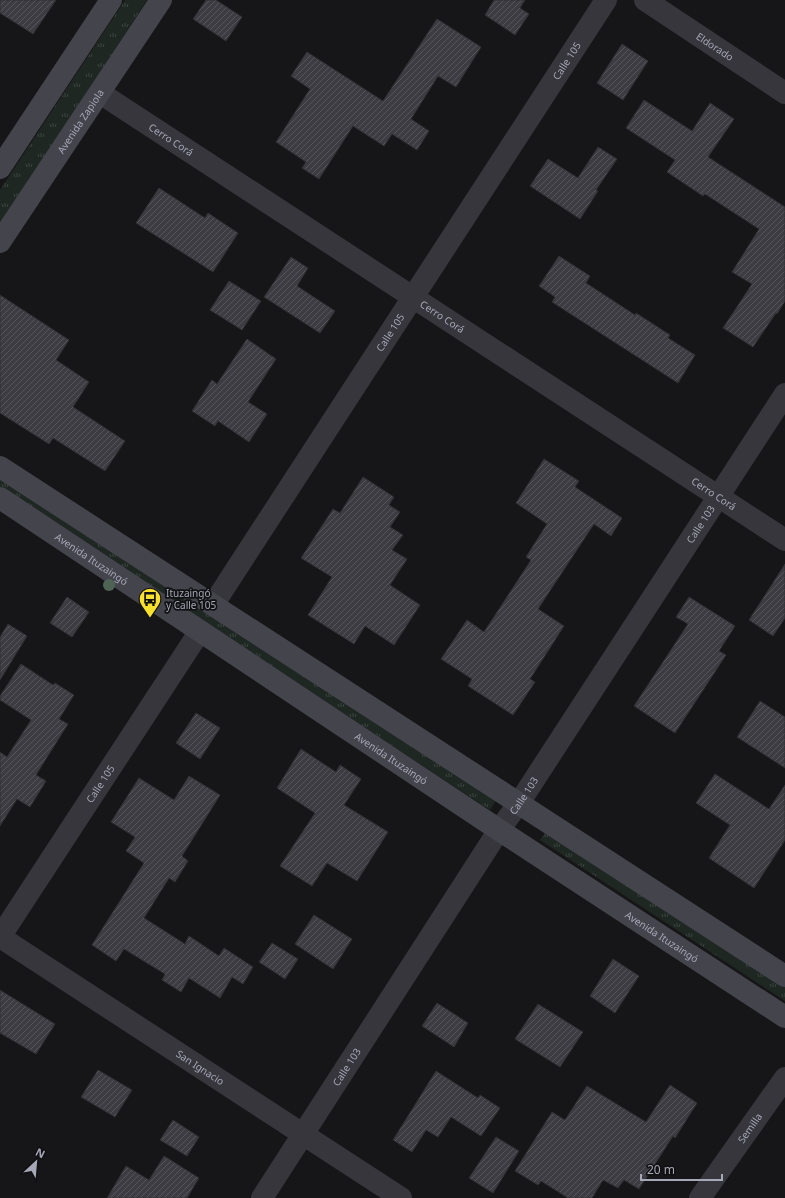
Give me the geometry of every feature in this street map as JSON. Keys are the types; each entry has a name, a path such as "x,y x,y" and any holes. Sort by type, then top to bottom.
{"main road":[{"name":"Avenida Zapiola","path":"0,242 161,0"},
{"path":"0,168 105,2"},
{"path":"0,467 785,976"},
{"name":"Avenida Ituzaingó","path":"0,498 499,830 785,1017"}],"street":[{"name":"Calle 105","path":"213,605 606,0"},
{"name":"Eldorado","path":"645,0 785,93"},
{"name":"Cerro Corá","path":"100,93 785,540"},
{"name":"Calle 103","path":"262,1198 499,830 519,803 785,394"},
{"name":"Calle 105","path":"0,937 200,631"},
{"name":"San Ignacio","path":"0,937 402,1198"},
{"name":"Semilla","path":"700,1198 785,1078"}],"green space":[{"path":"125,0 147,0 0,226 0,190"},
{"path":"0,471 497,799 490,810 0,487"},
{"path":"548,829 785,985 785,1001 540,840"}],"building":[{"path":"0,0 56,0 33,34 0,13"},
{"path":"206,0 216,0 242,17 226,41 193,19"},
{"path":"494,0 525,0 520,8 529,14 515,35 485,15"},
{"path":"437,19 481,47 456,87 438,76 411,119 429,131 417,150 392,134 384,146 353,126 319,179 302,168 306,162 276,142 310,89 291,76 307,52 383,101"},
{"path":"622,44 648,61 623,100 597,83"},
{"path":"644,100 692,131 710,103 734,119 708,157 785,207 785,301 753,347 723,328 752,284 732,272 759,229 705,194 703,196 667,172 675,160 626,128"},
{"path":"598,147 617,159 596,190 598,191 580,219 530,186 548,159 578,178"},
{"path":"159,188 205,218 208,213 238,233 213,272 136,223"},
{"path":"559,256 590,276 586,283 635,315 636,313 670,335 668,338 695,355 678,383 552,302 555,297 539,286"},
{"path":"291,257 308,268 297,286 335,311 320,333 264,297"},
{"path":"229,281 261,301 242,330 210,310"},
{"path":"0,295 69,340 56,360 89,382 73,407 125,441 105,471 53,438 49,444 0,413"},
{"path":"247,339 276,359 248,402 267,414 249,442 218,421 215,426 192,411 212,380 217,384"},
{"path":"544,459 579,481 575,487 622,518 611,536 594,524 538,609 564,626 530,679 535,682 513,715 468,686 472,679 441,659 467,620 484,632 531,560 526,557 547,524 516,503"},
{"path":"363,477 394,497 389,505 400,512 390,527 403,535 392,550 407,559 390,585 420,605 394,645 365,626 354,644 308,615 332,577 301,558 333,509 340,513"},
{"path":"785,564 785,618 773,636 749,620"},
{"path":"67,597 89,612 72,637 50,623"},
{"path":"689,597 735,626 719,651 726,655 675,733 634,706 688,624 676,617"},
{"path":"8,624 27,636 0,680 0,637"},
{"path":"21,664 53,685 55,683 74,695 59,719 68,724 36,775 46,781 30,807 17,799 0,826 0,752 7,757 31,720 0,700 0,696"},
{"path":"760,701 785,717 785,768 737,737"},
{"path":"196,713 220,728 200,759 176,743"},
{"path":"301,749 336,772 340,765 361,779 344,805 388,832 357,881 327,863 312,886 280,866 315,813 277,788"},
{"path":"715,774 769,809 785,785 785,840 754,888 709,858 730,825 696,803"},
{"path":"189,776 220,795 182,856 188,861 175,882 169,878 144,918 185,944 189,936 219,956 224,948 253,967 243,984 232,977 220,998 189,978 181,992 162,980 165,974 124,949 116,961 92,945 144,863 126,851 135,837 111,822 139,778 174,800"},
{"path":"314,915 352,939 333,969 295,944"},
{"path":"272,943 298,959 285,979 259,962"},
{"path":"613,959 639,976 615,1013 590,996"},
{"path":"0,990 55,1024 36,1054 0,1033"},
{"path":"437,1003 468,1023 454,1047 422,1026"},
{"path":"538,1004 583,1032 560,1067 515,1039"},
{"path":"98,1070 132,1090 115,1117 81,1097"},
{"path":"436,1071 478,1098 480,1095 500,1108 481,1136 451,1117 438,1137 426,1130 412,1152 393,1140"},
{"path":"670,1085 697,1103 675,1138 673,1136 639,1189 624,1180 618,1188 603,1180 592,1198 568,1198 541,1181 538,1185 515,1171 552,1112 565,1120 587,1086 646,1122"},
{"path":"173,1120 199,1137 187,1156 160,1140"},
{"path":"496,1137 519,1151 493,1193 469,1178"},
{"path":"164,1156 199,1178 187,1198 107,1198 126,1166 149,1180"}],"place":[{"name":"Ituzaingó y Calle 105","path":"150,618"}]}
